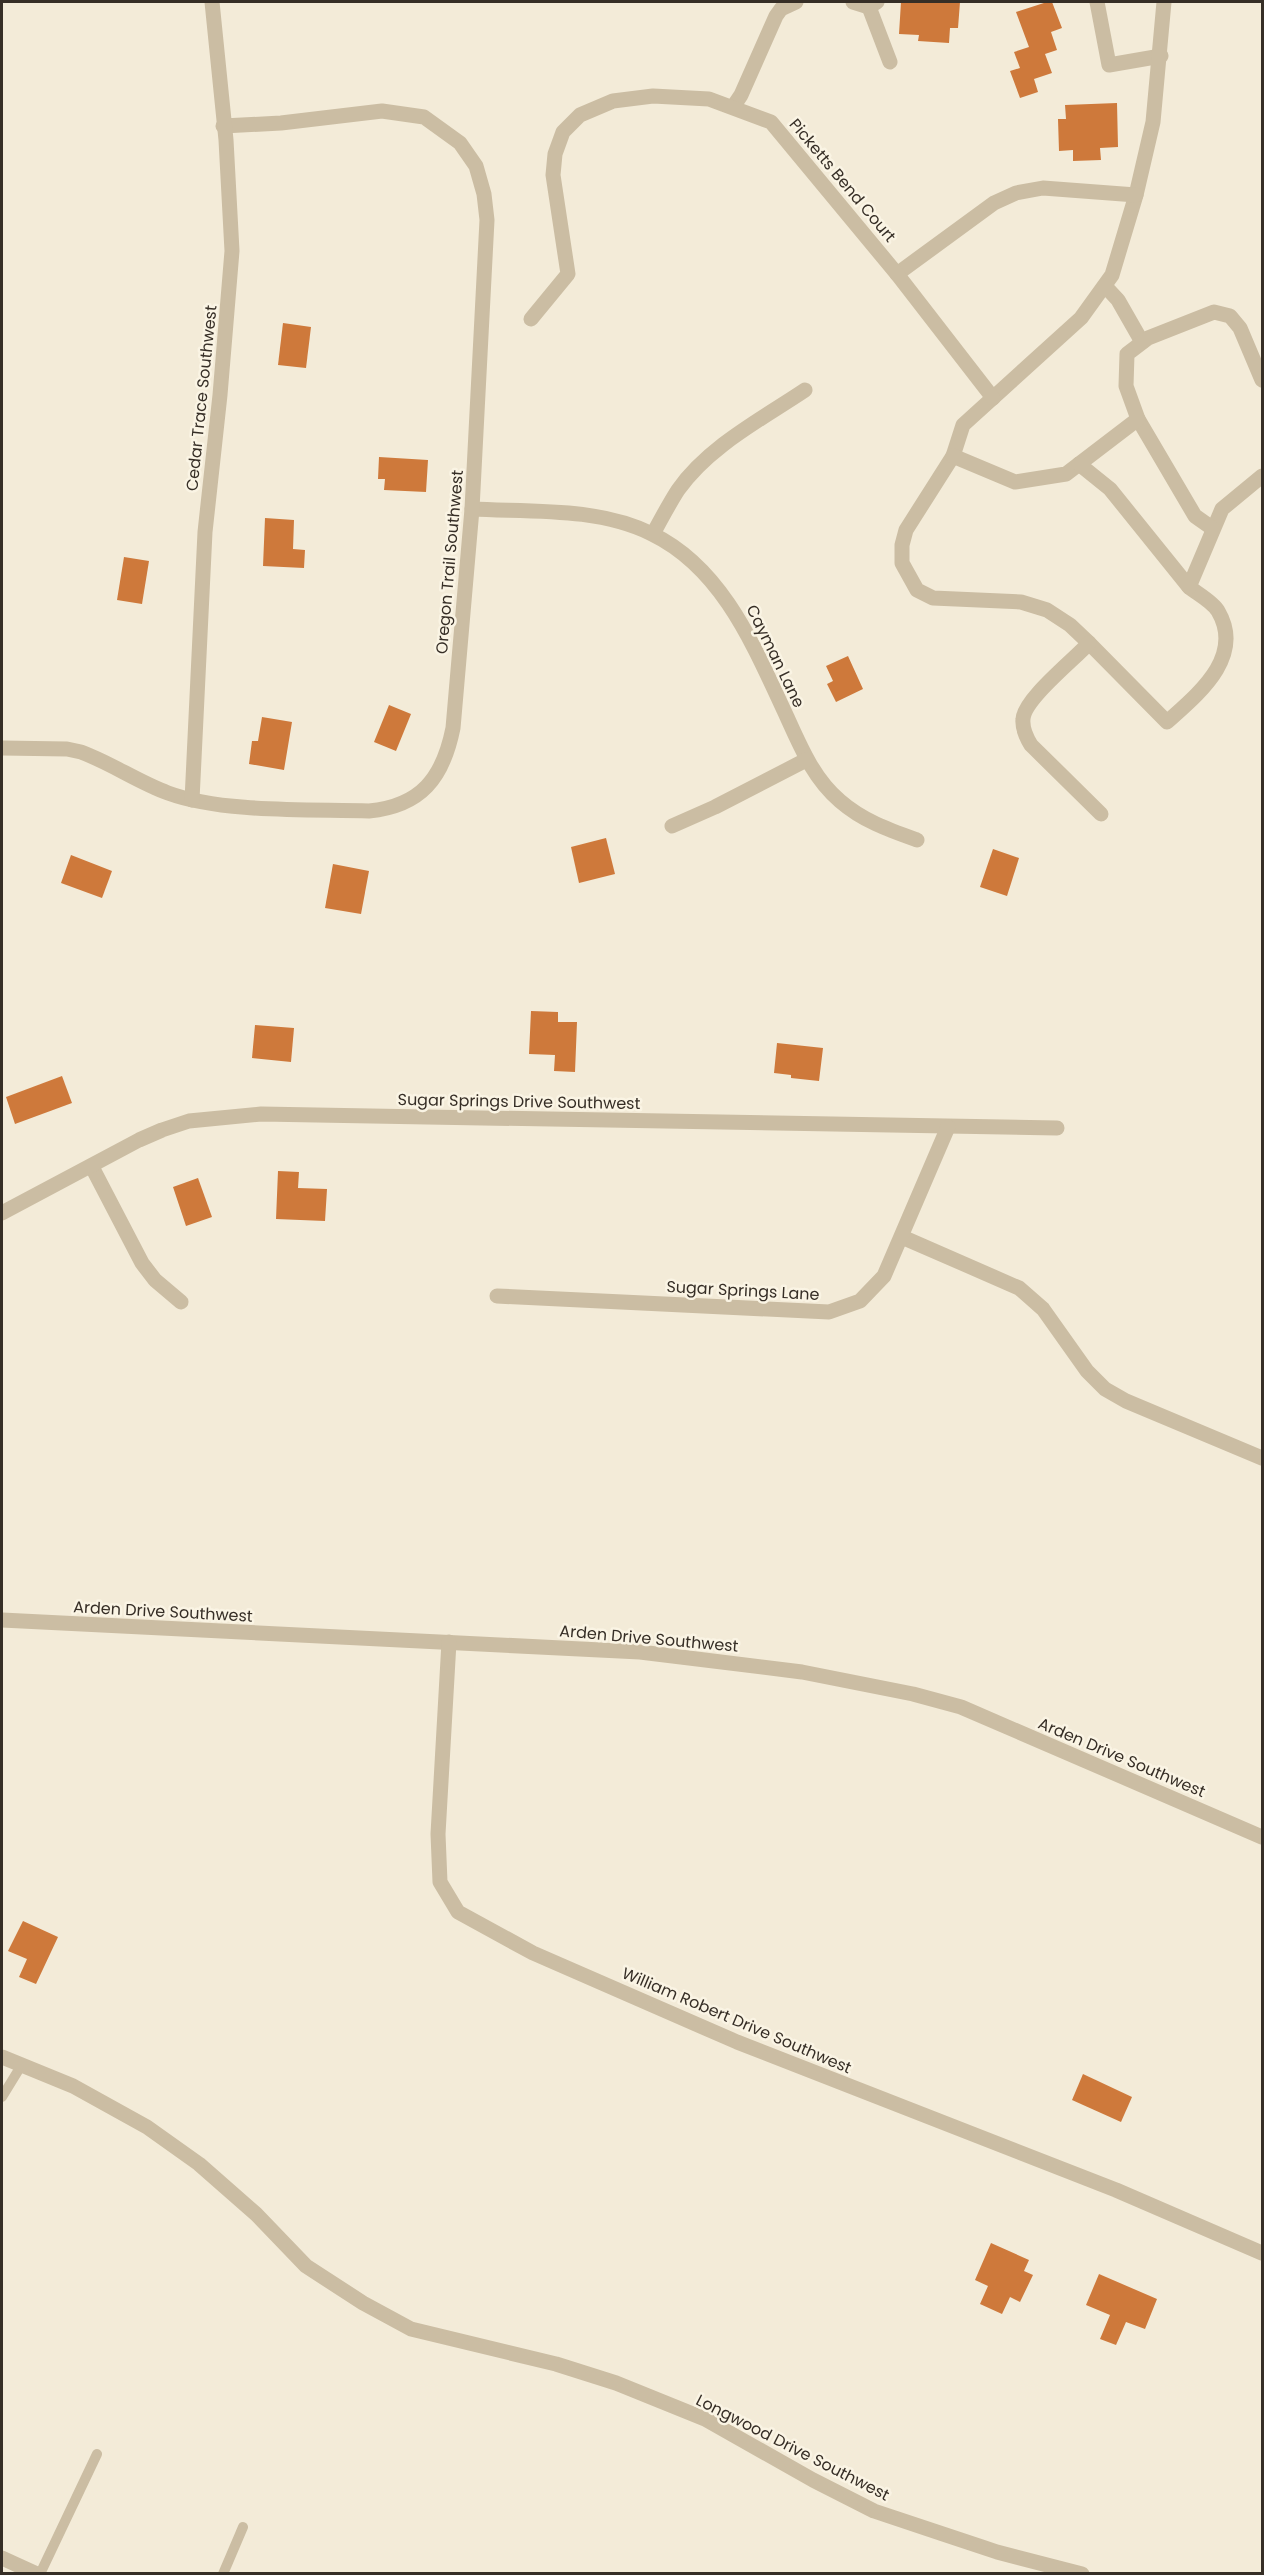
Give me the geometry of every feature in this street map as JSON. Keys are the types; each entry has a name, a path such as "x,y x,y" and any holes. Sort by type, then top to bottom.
{"street":[{"name":"Cedar Trace Southwest","path":"192,800 205,532 231,277 230,181 212,2"},
{"path":"733,107 741,95 776,16 781,9 796,2"},
{"path":"854,2 873,4 890,62"},
{"path":"1097,2 1109,65 1161,56"},
{"path":"1079,464 1110,489 1190,587 1217,609 1227,633 1226,651 1219,669 1167,723 1070,625 1047,610 1022,602 933,598 917,590 902,564 902,545 906,530 954,456 963,425 1081,318 1112,275 1136,195 1153,122 1161,56 1164,2"},
{"name":"Picketts Bend Court","path":"531,319 568,274 553,175 555,154 564,132 580,115 613,101 653,96 708,99 771,122 897,274 993,398"},
{"name":"Oregon Trail Southwest","path":"2,748 67,749 81,752 168,793 192,800 230,806 369,811 392,809 417,796 432,780 448,753 453,728 472,509 487,220 484,194 476,166 460,143 424,117 382,111 281,123 223,126"},
{"path":"897,274 994,203 1016,193 1043,188 1110,191 1136,195"},
{"path":"1105,286 1119,300 1142,342"},
{"path":"1212,528 1195,516 1138,419 1126,386 1127,354 1142,342 1214,312 1230,316 1240,328 1263,380"},
{"path":"653,534 679,489 700,465 723,445 805,390"},
{"path":"954,456 1015,482 1066,474 1138,419"},
{"path":"1190,587 1212,528 1222,509 1263,476"},
{"name":"Cayman Lane","path":"472,509 588,515 627,524 653,534 698,568 735,611 806,760 839,801 876,825 917,840"},
{"path":"1089,643 1029,704 1023,717 1024,731 1030,746 1101,814"},
{"path":"672,826 715,807 806,760"},
{"name":"Sugar Springs Drive Southwest","path":"2,1213 139,1140 189,1121 261,1114 1057,1128"},
{"name":"Sugar Springs Lane","path":"497,1296 829,1312 860,1301 884,1275 948,1127"},
{"path":"92,1167 142,1263 155,1280 181,1302"},
{"path":"902,1237 1020,1288 1043,1309 1087,1371 1105,1389 1126,1401 1263,1458"},
{"name":"Arden Drive Southwest","path":"2,1620 640,1652 802,1672 913,1694 961,1707 1263,1837"},
{"name":"William Robert Drive Southwest","path":"449,1642 438,1834 440,1882 458,1912 533,1953 737,2042 1116,2190 1263,2253"},
{"name":"Longwood Drive Southwest","path":"2,2057 73,2086 147,2127 207,2171 256,2214 306,2266 363,2303 411,2329 556,2364 616,2383 705,2419 813,2480 874,2511 998,2552 1082,2574"},
{"path":"2,2558 39,2574"}],"lane":[{"path":"2,2097 21,2066"},
{"path":"39,2574 97,2454"},
{"path":"222,2574 243,2527"}],"building":[{"path":"901,2 960,2 958,28 950,28 949,43 918,41 919,35 899,34"},
{"path":"1052,2 1062,28 1051,32 1057,50 1045,54 1052,73 1034,79 1038,92 1020,98 1010,71 1020,68 1014,52 1029,47 1016,12"},
{"path":"1117,103 1118,147 1100,148 1101,160 1073,161 1073,150 1059,151 1058,119 1066,119 1065,105"},
{"path":"283,323 311,327 306,368 278,365"},
{"path":"379,457 428,460 426,492 384,490 385,479 378,479"},
{"path":"265,518 294,520 293,549 305,550 304,568 263,566"},
{"path":"124,557 149,561 142,604 117,600"},
{"path":"848,656 863,689 836,702 827,684 833,681 826,666"},
{"path":"389,705 411,714 396,751 374,742"},
{"path":"262,717 292,722 284,770 249,764 252,741 258,741"},
{"path":"606,838 615,874 579,883 571,847"},
{"path":"993,849 1019,858 1007,896 980,887"},
{"path":"71,855 112,871 102,898 61,883"},
{"path":"333,864 369,871 361,914 325,908"},
{"path":"531,1011 558,1012 558,1022 577,1022 575,1072 554,1071 555,1055 529,1054"},
{"path":"255,1025 294,1028 291,1062 252,1058"},
{"path":"777,1043 823,1048 819,1081 791,1078 791,1075 774,1073"},
{"path":"62,1076 72,1103 15,1124 6,1097"},
{"path":"278,1171 299,1172 298,1188 327,1189 325,1221 276,1219"},
{"path":"198,1178 212,1217 186,1226 173,1187"},
{"path":"23,1921 58,1937 36,1984 19,1977 27,1959 8,1951"},
{"path":"1083,2074 1132,2097 1121,2122 1072,2100"},
{"path":"991,2243 1029,2260 1024,2271 1033,2275 1020,2302 1010,2297 1002,2314 980,2304 988,2286 975,2280"},
{"path":"1099,2274 1157,2299 1145,2329 1126,2322 1116,2345 1100,2339 1110,2315 1086,2305"}]}
